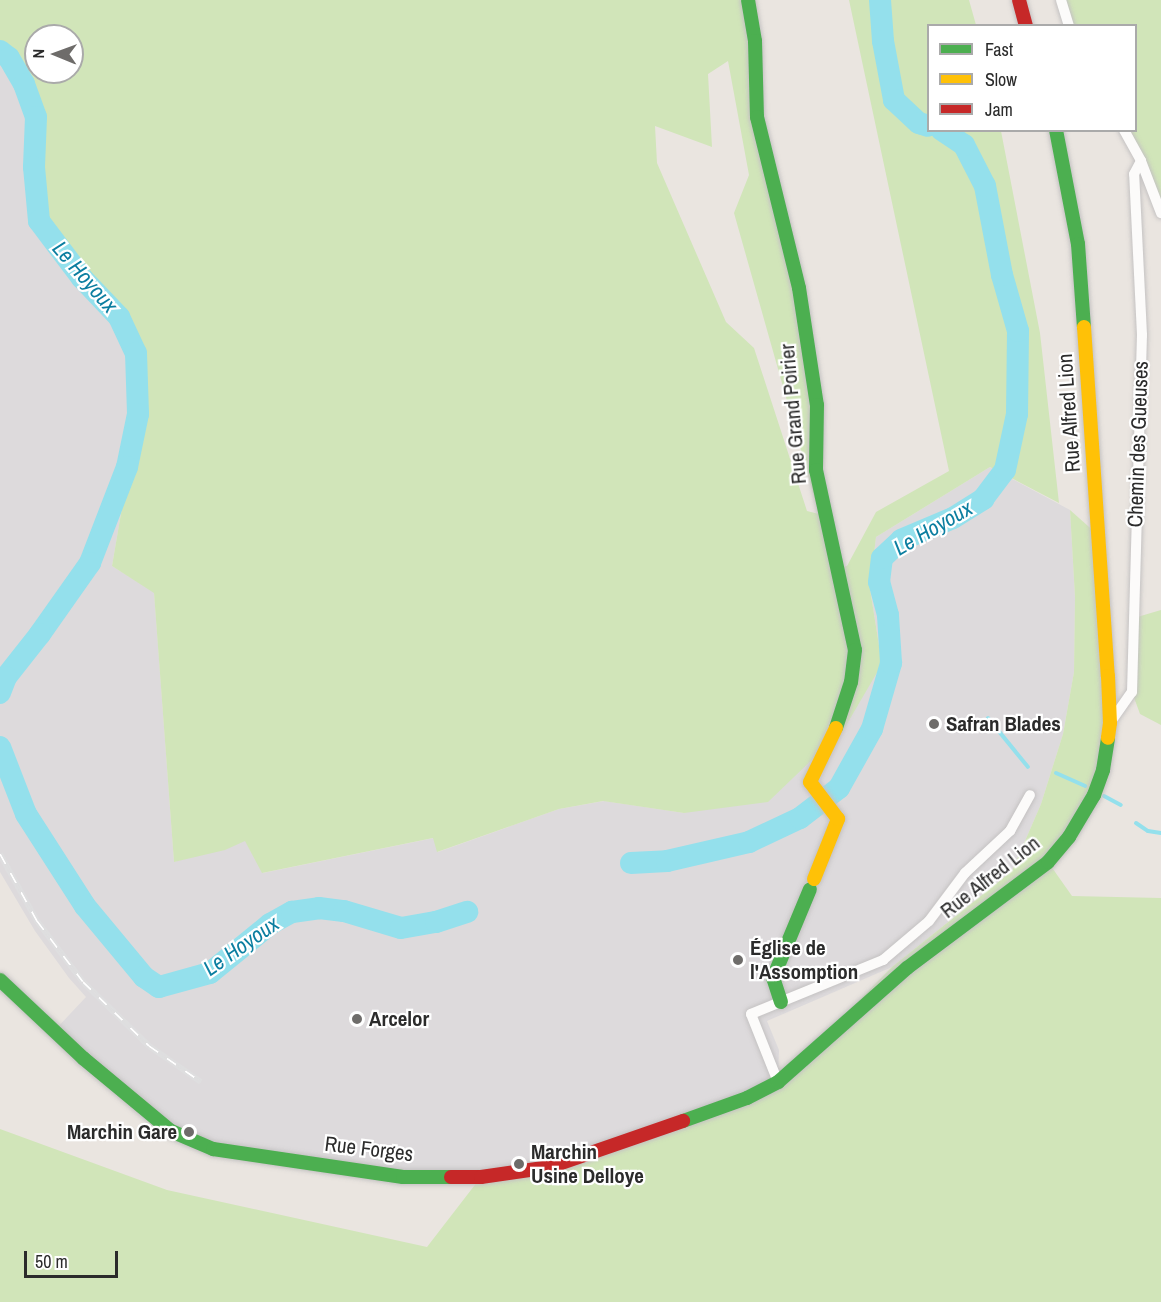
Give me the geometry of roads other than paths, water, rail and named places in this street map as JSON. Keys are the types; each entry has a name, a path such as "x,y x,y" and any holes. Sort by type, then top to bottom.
{"main road":[{"name":"Rue Grand Poirier","path":"748,0 755,41 757,117 801,299 817,405 816,470 855,650 851,682 834,735 810,782 838,819 773,978 781,1002"},
{"path":"1019,0 1025,24"},
{"name":"Rue Alfred Lion","path":"778,1082 907,968 1048,862 1069,837 1094,795 1103,770 1110,723 1078,244 1056,132"},
{"name":"Rue Forges","path":"0,980 83,1058 171,1131 213,1149 403,1177 481,1177 550,1167 747,1098 778,1082"}],"street":[{"path":"1061,0 1069,24"},
{"path":"1125,132 1142,161 1161,213"},
{"name":"Chemin des Gueuses","path":"1110,723 1132,692 1142,335 1134,174 1142,161"},
{"name":"Rue Alfred Lion","path":"778,1082 751,1014 883,960 929,921 965,873 1010,831 1030,795"}],"waterway":[{"name":"Le Hoyoux","path":"880,0 883,41 894,100 919,123 927,126"},
{"name":"Le Hoyoux","path":"0,51 9,58 24,84 36,117 34,167 39,221 82,278 119,317 136,353 138,414 127,467 90,563 40,634 6,677 0,693"},
{"name":"Le Hoyoux","path":"631,863 667,861 749,842 800,818 839,788 872,729 891,663 888,615 879,582 882,558 901,540 953,518 983,499 1005,470 1017,414 1018,331 1002,275 985,186 964,145 945,132"},
{"path":"988,718 1028,767"},
{"name":"Le Hoyoux","path":"0,747 26,814 85,906 144,977 159,987 210,973 270,924 292,912 319,908 344,911 401,928 436,922 467,912"},
{"path":"1056,773 1085,786"},
{"path":"1104,796 1121,805"},
{"path":"1136,823 1148,831 1161,833"}],"railway":[{"path":"0,854 37,921 83,982 149,1046 201,1082"}],"place":[{"name":"Safran Blades","path":"934,724"},
{"name":"Église de l'Assomption","path":"738,960"},
{"name":"Arcelor","path":"357,1019"},
{"name":"Marchin Gare","path":"189,1132"},
{"name":"Marchin Usine Delloye","path":"519,1164"}]}
